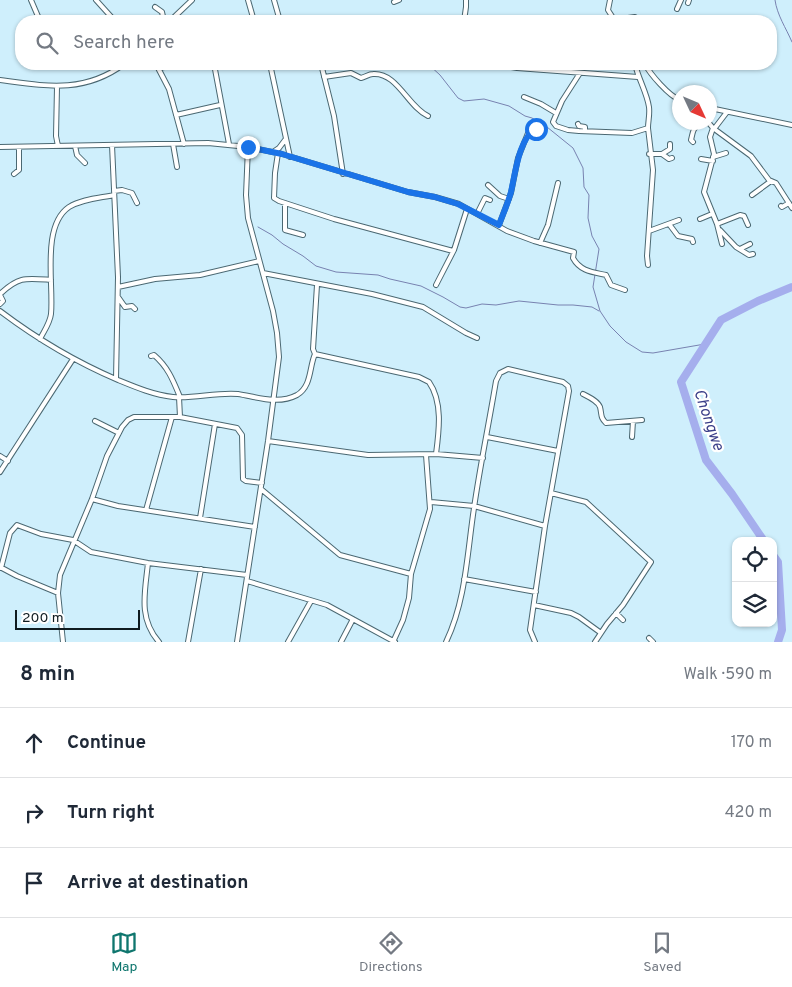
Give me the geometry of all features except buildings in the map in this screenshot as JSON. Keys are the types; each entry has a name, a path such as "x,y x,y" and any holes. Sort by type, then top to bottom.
{"street":[{"path":"31,0 37,15"},
{"path":"96,0 110,15"},
{"path":"176,15 192,0"},
{"path":"248,0 252,15"},
{"path":"274,0 278,15"},
{"path":"465,15 466,0"},
{"path":"610,0 608,10 612,15"},
{"path":"677,9 681,0"},
{"path":"156,7 163,15"},
{"path":"0,80 57,87 81,83 103,76 114,70"},
{"path":"160,70 169,90 184,144"},
{"path":"215,70 220,105 229,144"},
{"path":"271,70 290,157"},
{"path":"322,70 334,116 342,174"},
{"path":"554,70 638,77"},
{"path":"636,70 649,106 648,128 653,170 648,265"},
{"path":"648,70 672,97"},
{"path":"324,77 351,73 362,78 373,74 389,77 420,112 428,116"},
{"path":"580,73 556,113 553,122 556,126 568,130 584,131 632,132 648,128"},
{"path":"57,87 56,136 58,146"},
{"path":"524,97 556,113"},
{"path":"176,115 220,105"},
{"path":"717,110 792,125"},
{"path":"717,124 728,112"},
{"path":"578,124 584,127 584,131"},
{"path":"499,225 509,199 518,158 528,133 538,128"},
{"path":"693,130 693,142"},
{"path":"712,130 710,137 713,159 704,192 721,232 740,249 749,255 753,254"},
{"path":"716,130 751,156 771,181 776,183 792,208"},
{"path":"285,140 276,153 274,198 334,219 453,251"},
{"path":"173,144 177,167"},
{"path":"0,147 229,144 276,153 342,174 458,204 507,231 574,252 573,258 578,266 590,273 606,275 611,285 624,290"},
{"path":"650,154 662,154 670,150 670,144"},
{"path":"112,145 118,287 116,379"},
{"path":"76,146 77,155 84,163"},
{"path":"14,174 19,170 19,147"},
{"path":"237,642 262,483 279,357 277,333 248,218 246,195 248,147"},
{"path":"701,160 713,159 726,153"},
{"path":"662,154 669,159 672,158"},
{"path":"752,195 771,181"},
{"path":"540,242 548,224 558,183"},
{"path":"488,185 500,196 509,199"},
{"path":"40,339 50,317 51,257 55,228 62,213 76,204 122,190 132,193 137,203"},
{"path":"477,214 485,198 490,200"},
{"path":"780,206 782,207 789,202"},
{"path":"285,203 285,230 303,236"},
{"path":"436,285 453,251 468,209"},
{"path":"700,219 712,214"},
{"path":"717,225 740,216 744,216 748,225"},
{"path":"649,231 679,220"},
{"path":"669,224 678,236 692,239 693,242"},
{"path":"717,225 722,244"},
{"path":"740,249 750,244"},
{"path":"118,287 155,279 200,275 259,261"},
{"path":"263,273 372,294 423,307 466,334 477,338"},
{"path":"0,304 3,301 0,295 8,287 26,278 51,280"},
{"path":"317,284 313,349 316,354 419,377 429,382 437,401 439,429 436,454"},
{"path":"118,297 125,306 132,306 135,309"},
{"path":"0,311 28,332 73,359 137,388 171,397 236,394 274,401 298,394 308,384 312,362 316,354"},
{"path":"151,356 154,355 165,364 172,376 180,397 180,417"},
{"path":"0,472 73,359"},
{"path":"446,642 455,623 461,603 474,506 496,381 500,373 508,369 550,378 563,382 568,386 568,396 550,493 530,630 535,642"},
{"path":"583,394 598,403 601,417 606,423 642,420"},
{"path":"63,642 58,593 60,575 108,456 119,432 127,422 134,417 180,417 237,428 242,439 243,479 262,483"},
{"path":"146,510 172,417"},
{"path":"95,421 119,432"},
{"path":"632,421 632,436"},
{"path":"200,518 215,424"},
{"path":"487,438 558,450"},
{"path":"268,441 368,455 436,454 483,458"},
{"path":"246,581 327,605 394,642 403,620 411,574 430,508 426,455"},
{"path":"0,456 8,461"},
{"path":"261,489 340,555 411,574"},
{"path":"550,493 586,502 651,562 595,642"},
{"path":"92,499 118,506 255,527"},
{"path":"430,502 474,506 545,526"},
{"path":"58,593 0,568 10,533 17,526 41,534 73,540 91,552 148,562 247,575"},
{"path":"148,562 145,610 148,627 159,642"},
{"path":"188,642 201,569"},
{"path":"464,579 536,592"},
{"path":"288,642 311,600"},
{"path":"534,605 571,613 601,632"},
{"path":"616,613 623,620"},
{"path":"341,642 353,620"},
{"path":"649,638 653,642"}],"waterway":[{"path":"775,0 792,42"},
{"path":"435,70 458,98 464,101 484,99 509,106 547,127 573,148 583,168 584,187 589,195 588,218 592,236 599,249 593,287 600,311 610,326 626,342 642,352 653,353 705,344"},
{"path":"258,227 316,266 336,272 378,275 421,286 460,307 466,308 482,304 496,305 519,301 592,307 599,311"},
{"name":"Chongwe","path":"761,537 706,460 681,382 721,320 758,301 792,287"},
{"name":"Chongwe","path":"777,561 782,630 778,642"}],"route":[{"path":"248,147 282,154 342,174 458,204 499,225 511,193 518,158 528,133 536,129"}]}
